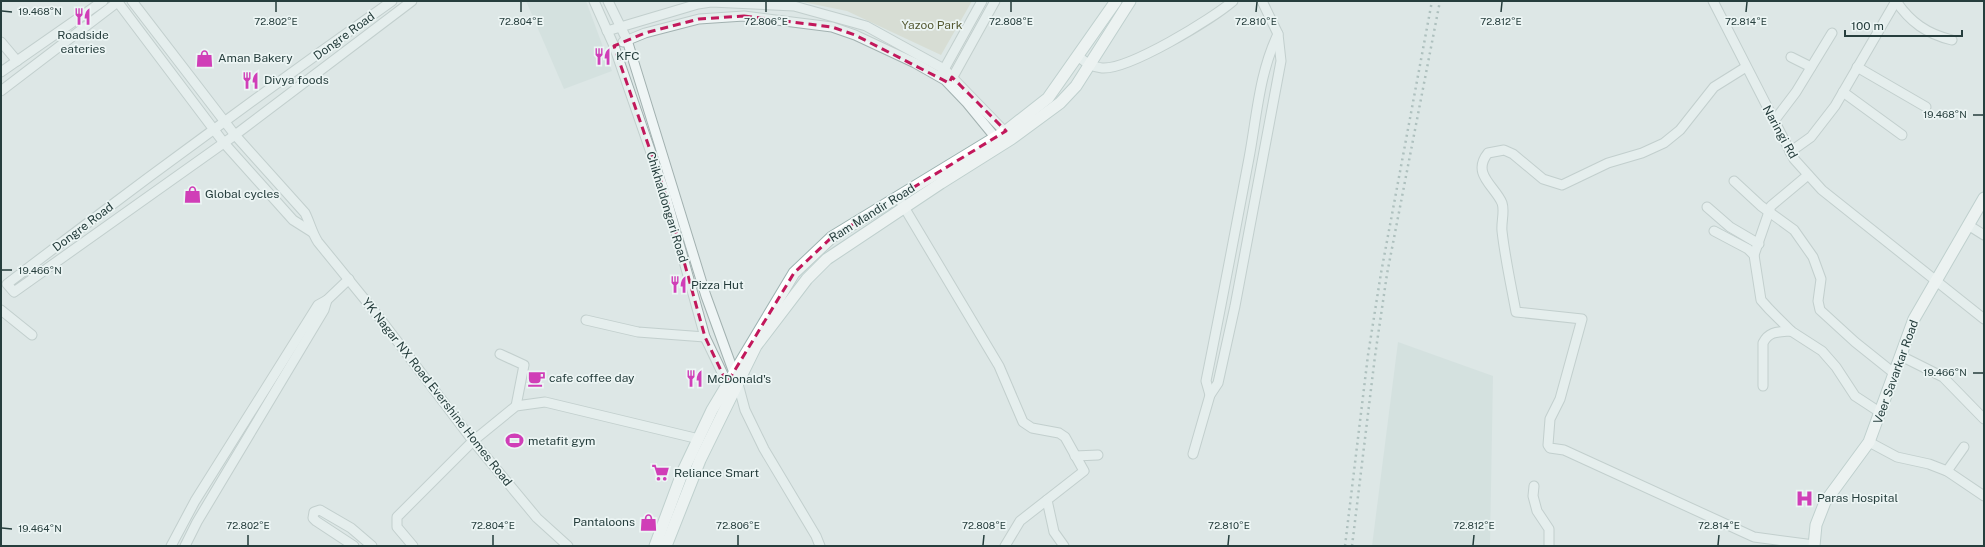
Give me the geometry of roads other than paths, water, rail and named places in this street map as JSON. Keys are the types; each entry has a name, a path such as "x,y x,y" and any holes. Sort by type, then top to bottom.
{"main road":[{"path":"1009,135 1048,98 1116,1"},
{"path":"666,546 700,460 733,395 732,384 756,346 807,279 827,259 904,208 998,142 1060,103 1076,86 1130,1"},
{"name":"Ram Mandir Road","path":"655,546 683,471 712,410 732,384 734,372 794,273 832,237 898,197 998,142"},
{"name":"Veer Savarkar Road","path":"1814,546 1816,525 1825,502 1870,442 1914,319 1984,198"}],"street":[{"path":"1,72 103,1"},
{"path":"1,91 118,1"},
{"name":"YK Nagar NX Road Evershine Homes Road","path":"118,1 224,143 293,220 312,232 473,441 537,518 568,546"},
{"name":"YK Nagar NX Road Evershine Homes Road","path":"132,1 235,135 305,213 310,223 312,232"},
{"name":"Dongre Road","path":"392,1 213,129 7,284 14,292 235,135 412,1"},
{"name":"Chikhaldongari Road","path":"594,1 614,46 665,193 705,337 745,410"},
{"name":"Chikhaldongari Road","path":"608,1 627,40 701,281 734,372"},
{"path":"942,73 982,1"},
{"path":"950,80 995,1"},
{"path":"1078,56 1089,65 1104,68 1121,65 1142,56 1194,27 1225,8 1232,1"},
{"path":"1193,454 1210,395 1218,383 1281,61 1278,34 1262,1"},
{"name":"Naringi Rd","path":"1713,1 1794,159 1822,190 1984,319"},
{"path":"1790,152 1811,136 1835,106 1896,1 1912,22 1931,34 1952,40"},
{"path":"607,31 698,2 794,6 866,26 942,73 1009,135"},
{"path":"698,2 699,19"},
{"path":"711,2 711,19"},
{"path":"614,46 645,33 699,19 744,16 832,27 856,35 942,73"},
{"path":"1774,121 1796,92 1832,33"},
{"path":"1210,395 1206,381 1264,70 1278,34"},
{"path":"1,42 17,61"},
{"path":"1791,57 1811,67"},
{"path":"1746,67 1714,87 1680,130 1664,143 1642,153 1608,163 1562,185 1543,179 1513,154 1504,150 1488,153 1484,158 1483,168 1485,182 1502,205 1501,229 1516,312 1582,319 1560,399 1550,419 1548,445 1550,448 1564,450 1754,536 1814,546"},
{"path":"1858,67 1926,107"},
{"path":"950,80 998,142"},
{"path":"1843,92 1902,135"},
{"path":"1808,175 1771,206 1754,255 1761,300 1791,331 1822,351 1836,367 1855,396 1881,413"},
{"path":"1734,181 1770,212 1794,230 1813,257 1821,279 1818,301 1820,310 1855,342 1895,374"},
{"path":"898,197 999,366 1023,422 1032,428 1059,433 1065,437 1084,471 1020,521 1005,546"},
{"path":"1707,208 1730,227 1759,244"},
{"path":"1968,225 1984,235"},
{"path":"1714,230 1748,249 1754,255"},
{"path":"1233,242 1246,244"},
{"path":"185,546 318,305 327,300 349,279"},
{"path":"1,310 32,335"},
{"path":"586,320 638,332 705,337"},
{"path":"1763,386 1763,343 1765,338 1771,333 1791,331"},
{"path":"500,354 524,365 516,406"},
{"path":"1901,356 1943,377 1984,419"},
{"path":"171,546 195,501 289,360"},
{"path":"733,395 745,410 764,449 816,536 820,546"},
{"path":"413,546 398,527 397,518 473,441 516,406 545,402 699,439"},
{"path":"1870,442 1897,457 1929,464 1948,471 1984,496"},
{"path":"1948,471 1964,447"},
{"path":"1076,456 1098,455"},
{"path":"220,462 228,468"},
{"path":"1534,486 1533,496 1537,511 1549,529 1549,546"},
{"path":"1047,500 1054,532 1064,546"},
{"path":"354,546 313,518 312,514 320,510 351,528 372,546"},
{"path":"332,532 338,520"}],"railway":[{"path":"1345,546 1368,355 1381,273 1432,1"},
{"path":"1352,546 1375,356 1387,274 1440,1"}],"place":[{"name":"Roadside eateries","path":"83,16"},
{"name":"KFC","path":"603,56"},
{"name":"Aman Bakery","path":"205,58"},
{"name":"Divya foods","path":"251,80"},
{"name":"Global cycles","path":"192,194"},
{"name":"Pizza Hut","path":"678,285"},
{"name":"cafe coffee day","path":"536,378"},
{"name":"McDonald's","path":"694,379"},
{"name":"metafit gym","path":"515,441"},
{"name":"Reliance Smart","path":"661,473"},
{"name":"Paras Hospital","path":"1804,498"},
{"name":"Pantaloons","path":"648,522"}],"park label":[{"name":"Yazoo Park","path":"932,25"}]}
